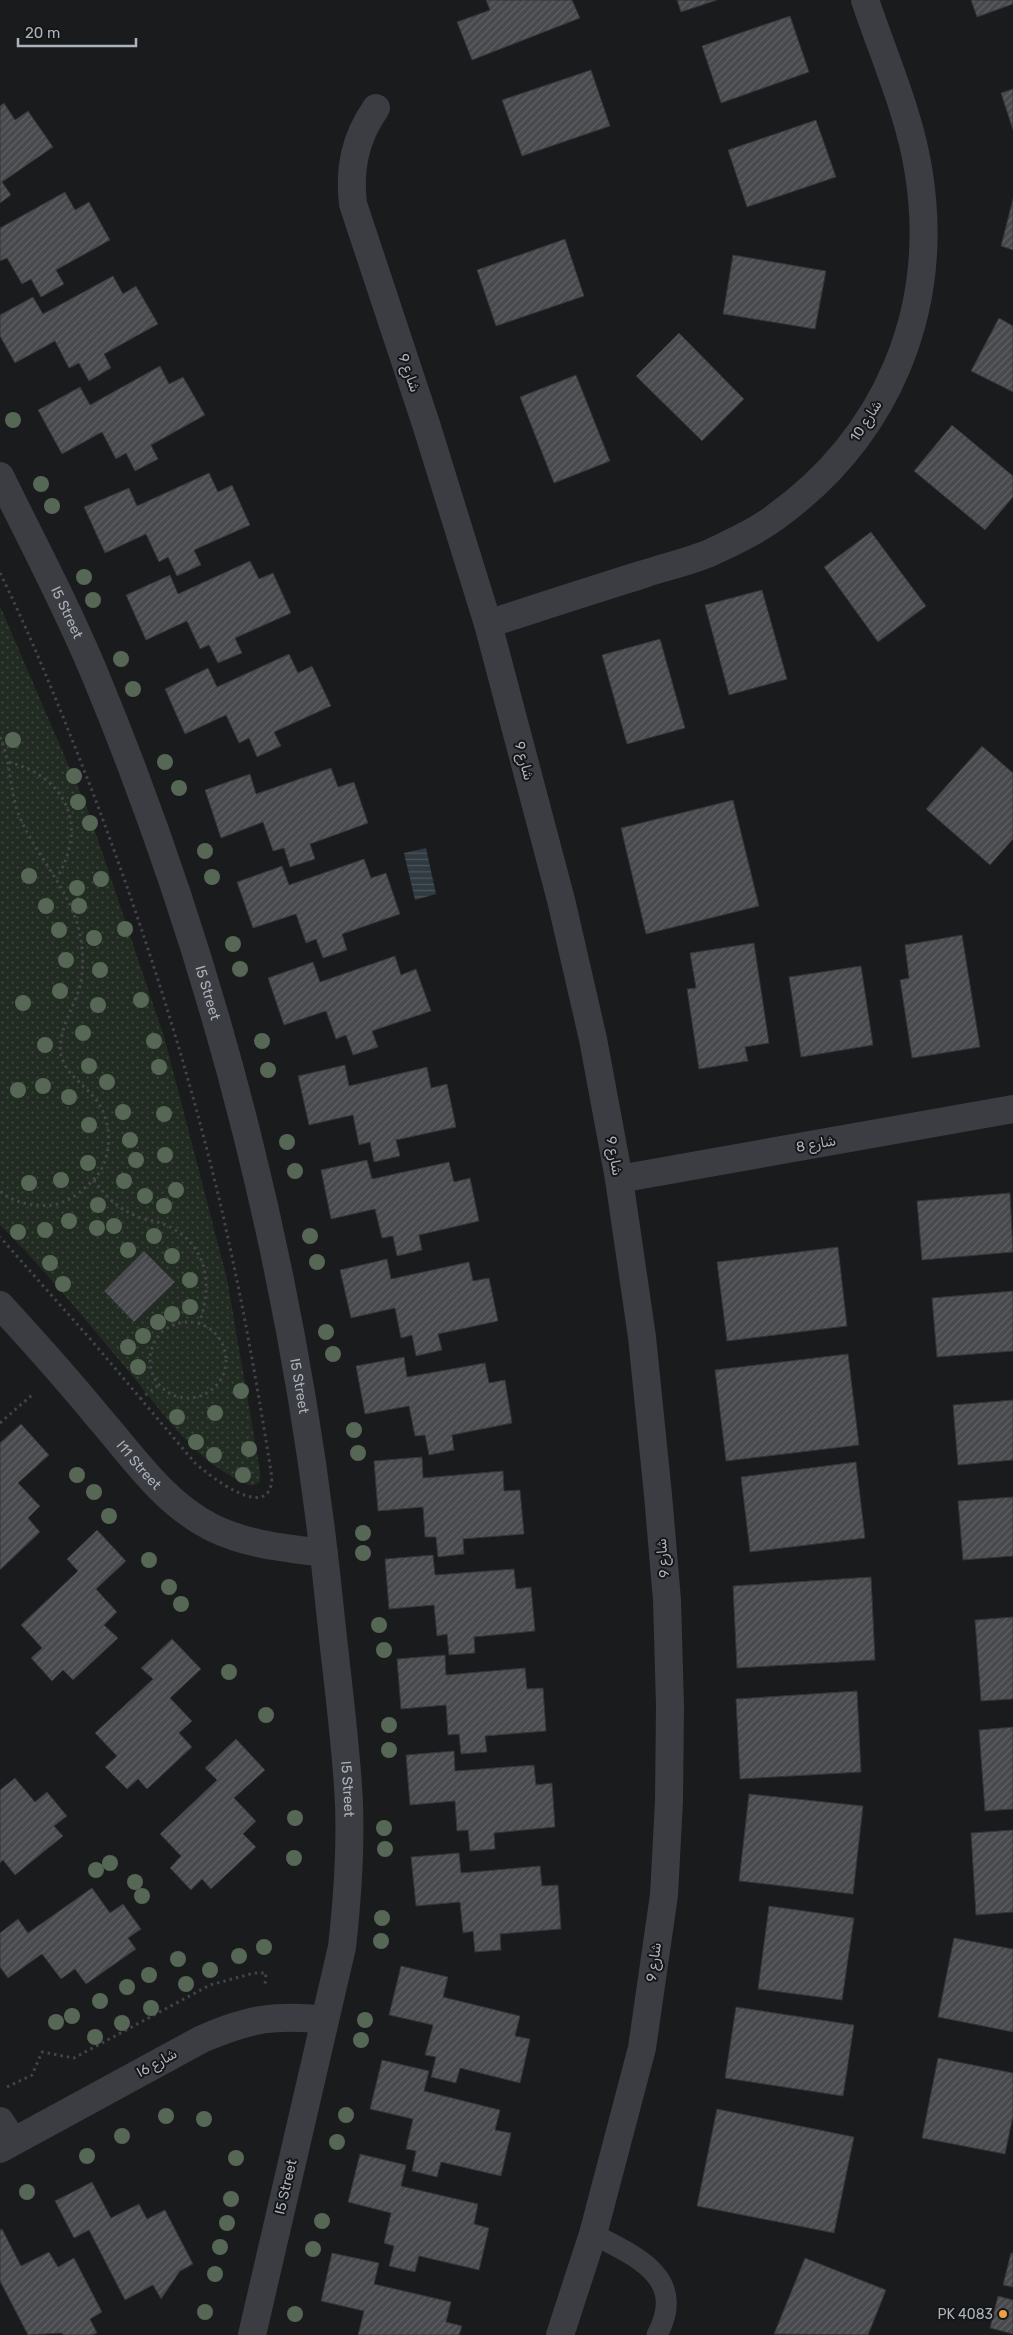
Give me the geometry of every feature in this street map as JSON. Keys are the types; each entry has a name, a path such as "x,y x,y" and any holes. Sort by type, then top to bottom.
{"street":[{"name":"شارع 10","path":"488,624 713,552 773,519 826,474 869,421 901,360 920,294 925,225 918,172 906,121 865,0"},
{"name":"شارع 9","path":"376,108 366,123 353,159 351,181 352,204 426,424 488,624 561,900 593,1039 619,1179 642,1336 665,1572 670,1706 669,1801 664,1895 642,2048 593,2234 560,2335"},
{"name":"I5 Street","path":"0,476 95,674 167,863 212,1001 242,1113 269,1226 311,1445 348,1787 348,1894 342,1947 252,2335"},
{"name":"شارع 8","path":"619,1179 1013,1109"},
{"name":"I11 Street","path":"0,1305 59,1370 159,1489 183,1510 210,1527 240,1539 271,1547 324,1552"},
{"name":"I6 شارع","path":"4,2137 231,2026 262,2018 294,2016 325,2020"}],"lane":[{"path":"593,2234 641,2259 654,2271 663,2288 666,2306 662,2325 657,2335"}],"path":[{"path":"0,573 30,638 74,743 114,849 151,956 175,1035 219,1200 240,1297 272,1478 272,1486 268,1493 252,1498 213,1478 180,1447 69,1314 0,1237"},
{"path":"0,737 9,762 12,797 36,848 56,878 74,915 82,948 80,985 63,1031 61,1055 66,1068 94,1096 104,1113 108,1131 108,1150 102,1169 94,1180 76,1196 58,1204 39,1206 20,1202 0,1191"},
{"path":"9,762 27,767 44,776 57,790 66,806 71,824 71,844 66,862 56,878"},
{"path":"94,1180 113,1204 142,1218 172,1227 195,1248 202,1262 208,1293 199,1324"},
{"path":"185,1322 199,1324 211,1330 221,1340 225,1353 225,1368 220,1381 210,1391 197,1397 183,1398 169,1394 159,1385 151,1373 149,1359 152,1345 160,1334 171,1325 185,1322"},
{"path":"140,1399 159,1385"},
{"path":"0,2091 32,2075 42,2052 74,2058 210,1985 254,1974 266,1973 262,2018"}],"shaded area":[{"path":"0,606 89,813 165,1040 227,1279 260,1471 260,1482 252,1486 232,1477 214,1465 182,1436 33,1259 0,1225"},
{"path":"426,848 436,894 415,900 404,853"}],"building":[{"path":"486,0 572,0 580,18 472,60 457,22 490,10"},
{"path":"677,0 717,0 681,12"},
{"path":"971,0 1013,0 1013,4 977,17"},
{"path":"790,16 809,72 721,103 702,46"},
{"path":"591,70 610,126 522,156 502,100"},
{"path":"1013,89 1013,130 1001,93"},
{"path":"4,103 15,120 28,111 53,147 2,182 11,195 0,203 0,106"},
{"path":"816,120 836,177 747,207 728,150"},
{"path":"65,192 75,210 89,202 110,240 56,270 64,284 41,297 31,279 22,284 7,258 0,261 0,228"},
{"path":"1013,199 1013,250 1001,246"},
{"path":"565,239 584,296 496,326 477,270"},
{"path":"733,255 826,271 815,329 723,314"},
{"path":"113,276 123,294 136,286 158,324 104,354 111,368 89,381 79,363 69,368 55,341 15,363 0,336 0,315 33,297 43,314"},
{"path":"999,318 1013,326 1013,392 971,371"},
{"path":"679,333 744,399 702,441 636,376"},
{"path":"160,366 169,384 183,377 205,415 151,445 158,459 135,471 126,453 116,459 102,432 62,454 38,410 80,387 90,405"},
{"path":"576,375 610,461 554,483 520,397"},
{"path":"952,425 1013,476 1013,497 985,530 914,471"},
{"path":"209,473 218,492 232,485 250,525 194,550 201,565 177,576 168,557 159,562 146,534 105,553 84,507 129,488 137,506"},
{"path":"871,532 926,606 878,642 824,567"},
{"path":"250,561 259,579 273,573 291,613 235,638 242,653 218,663 209,645 200,649 187,621 146,640 126,595 170,575 178,594"},
{"path":"762,590 787,679 729,695 705,605"},
{"path":"660,639 685,728 627,744 602,655"},
{"path":"289,654 298,673 312,666 331,706 274,732 281,746 257,757 249,738 239,743 226,715 185,734 165,689 208,668 217,687"},
{"path":"982,746 1013,773 1013,839 990,865 926,809"},
{"path":"331,768 338,787 354,782 368,823 310,844 315,859 290,867 284,848 273,851 263,822 221,838 205,790 250,774 256,794"},
{"path":"733,800 759,906 646,934 621,828"},
{"path":"364,859 371,878 386,873 400,914 342,934 347,950 323,958 316,939 306,943 296,914 253,928 237,882 282,866 289,885"},
{"path":"962,935 980,1047 912,1058 900,980 909,978 905,945"},
{"path":"754,943 769,1043 745,1047 748,1061 699,1069 687,989 696,988 690,953"},
{"path":"395,956 401,975 416,969 431,1011 372,1031 378,1047 353,1055 346,1035 336,1039 326,1011 284,1025 268,978 313,962 320,982"},
{"path":"861,966 873,1045 801,1057 789,977"},
{"path":"345,1065 349,1086 427,1067 431,1088 447,1084 456,1127 396,1140 400,1156 374,1162 370,1142 359,1145 353,1115 309,1125 298,1076"},
{"path":"367,1160 372,1179 449,1162 454,1182 470,1178 479,1221 419,1235 422,1250 397,1256 393,1236 382,1238 375,1209 331,1219 321,1170"},
{"path":"1010,1193 1013,1252 922,1260 917,1201"},
{"path":"838,1247 847,1326 727,1341 717,1262"},
{"path":"144,1251 175,1282 134,1322 104,1291"},
{"path":"387,1259 391,1279 469,1262 473,1281 489,1278 498,1321 438,1334 442,1350 416,1356 412,1335 401,1338 395,1308 351,1318 340,1270"},
{"path":"1013,1291 1013,1351 937,1357 932,1298"},
{"path":"848,1354 859,1445 726,1461 715,1370"},
{"path":"404,1357 407,1377 485,1363 489,1383 505,1380 512,1423 452,1435 454,1450 429,1455 425,1435 415,1436 409,1406 365,1414 356,1366"},
{"path":"1013,1400 1013,1460 958,1465 953,1405"},
{"path":"21,1424 49,1455 18,1483 40,1506 28,1518 40,1532 0,1570 0,1443"},
{"path":"422,1457 423,1478 503,1471 504,1491 520,1490 524,1534 463,1539 464,1554 438,1557 436,1537 425,1537 423,1507 378,1511 374,1461"},
{"path":"856,1462 865,1538 750,1552 741,1477"},
{"path":"1013,1497 1013,1556 963,1560 958,1501"},
{"path":"97,1530 126,1561 96,1589 117,1612 104,1625 118,1638 73,1680 63,1670 52,1681 31,1658 42,1648 21,1625 78,1571 67,1559"},
{"path":"433,1555 435,1575 514,1569 516,1589 531,1587 535,1631 474,1637 475,1653 449,1655 447,1634 437,1636 434,1605 389,1609 385,1559"},
{"path":"871,1577 875,1660 737,1668 733,1586"},
{"path":"1013,1617 1013,1699 981,1701 975,1620"},
{"path":"172,1639 201,1669 170,1698 192,1721 179,1733 192,1747 147,1789 138,1779 127,1789 105,1767 117,1756 95,1733 153,1679 141,1668"},
{"path":"445,1655 446,1675 525,1668 527,1689 543,1688 546,1731 485,1736 487,1752 461,1754 459,1734 448,1735 446,1705 401,1709 397,1659"},
{"path":"857,1691 861,1772 740,1779 736,1699"},
{"path":"1013,1727 1013,1809 985,1811 979,1730"},
{"path":"236,1739 265,1770 234,1798 256,1821 243,1834 256,1847 211,1889 202,1879 191,1890 170,1868 181,1856 160,1834 217,1780 205,1768"},
{"path":"454,1751 455,1771 534,1765 536,1785 552,1783 555,1827 494,1833 495,1849 470,1851 468,1830 457,1831 455,1801 410,1805 406,1755"},
{"path":"15,1778 35,1802 47,1792 67,1816 54,1826 63,1836 15,1875 3,1860 0,1863 0,1790"},
{"path":"749,1794 863,1806 853,1894 739,1881"},
{"path":"1013,1830 1013,1912 976,1915 971,1833"},
{"path":"459,1853 461,1873 540,1866 542,1886 558,1885 561,1929 500,1934 501,1950 475,1952 473,1931 463,1933 460,1902 416,1906 411,1857"},
{"path":"92,1888 110,1913 123,1904 141,1929 128,1938 136,1949 86,1984 75,1969 61,1979 42,1954 8,1978 0,1967 0,1933 18,1919 28,1933"},
{"path":"769,1906 854,1918 842,2000 758,1989"},
{"path":"954,1938 1013,1949 1013,2032 938,2017"},
{"path":"401,1966 448,1977 443,1997 520,2016 515,2036 530,2039 520,2083 460,2068 456,2083 431,2077 436,2057 425,2055 433,2025 389,2015"},
{"path":"736,2007 854,2025 843,2096 725,2078"},
{"path":"938,2058 1013,2073 1013,2116 1005,2154 922,2138"},
{"path":"382,2060 429,2071 424,2091 500,2110 495,2130 511,2133 501,2176 441,2162 437,2177 412,2171 416,2151 406,2149 413,2119 370,2109"},
{"path":"717,2109 854,2137 834,2233 697,2206"},
{"path":"360,2154 406,2165 401,2186 478,2204 474,2224 489,2228 479,2270 419,2256 415,2272 389,2266 394,2246 384,2243 391,2213 348,2202"},
{"path":"92,2182 111,2218 139,2204 147,2219 165,2210 193,2264 180,2271 161,2299 153,2285 125,2300 89,2230 74,2238 55,2201"},
{"path":"2,2229 21,2266 49,2252 58,2267 74,2258 102,2312 90,2319 97,2333 92,2335 63,2335 62,2333 28,2335 0,2281 0,2230"},
{"path":"332,2253 379,2263 374,2284 451,2302 446,2322 462,2326 459,2335 358,2335 364,2311 321,2301"},
{"path":"1011,2253 1013,2253 1013,2287 1003,2285"},
{"path":"805,2258 886,2290 868,2335 774,2334"},
{"name":"PK 4083","path":"998,2296 1013,2300 1013,2334 990,2328"}],"place":[{"name":"PK 4083","path":"1003,2314"}]}
